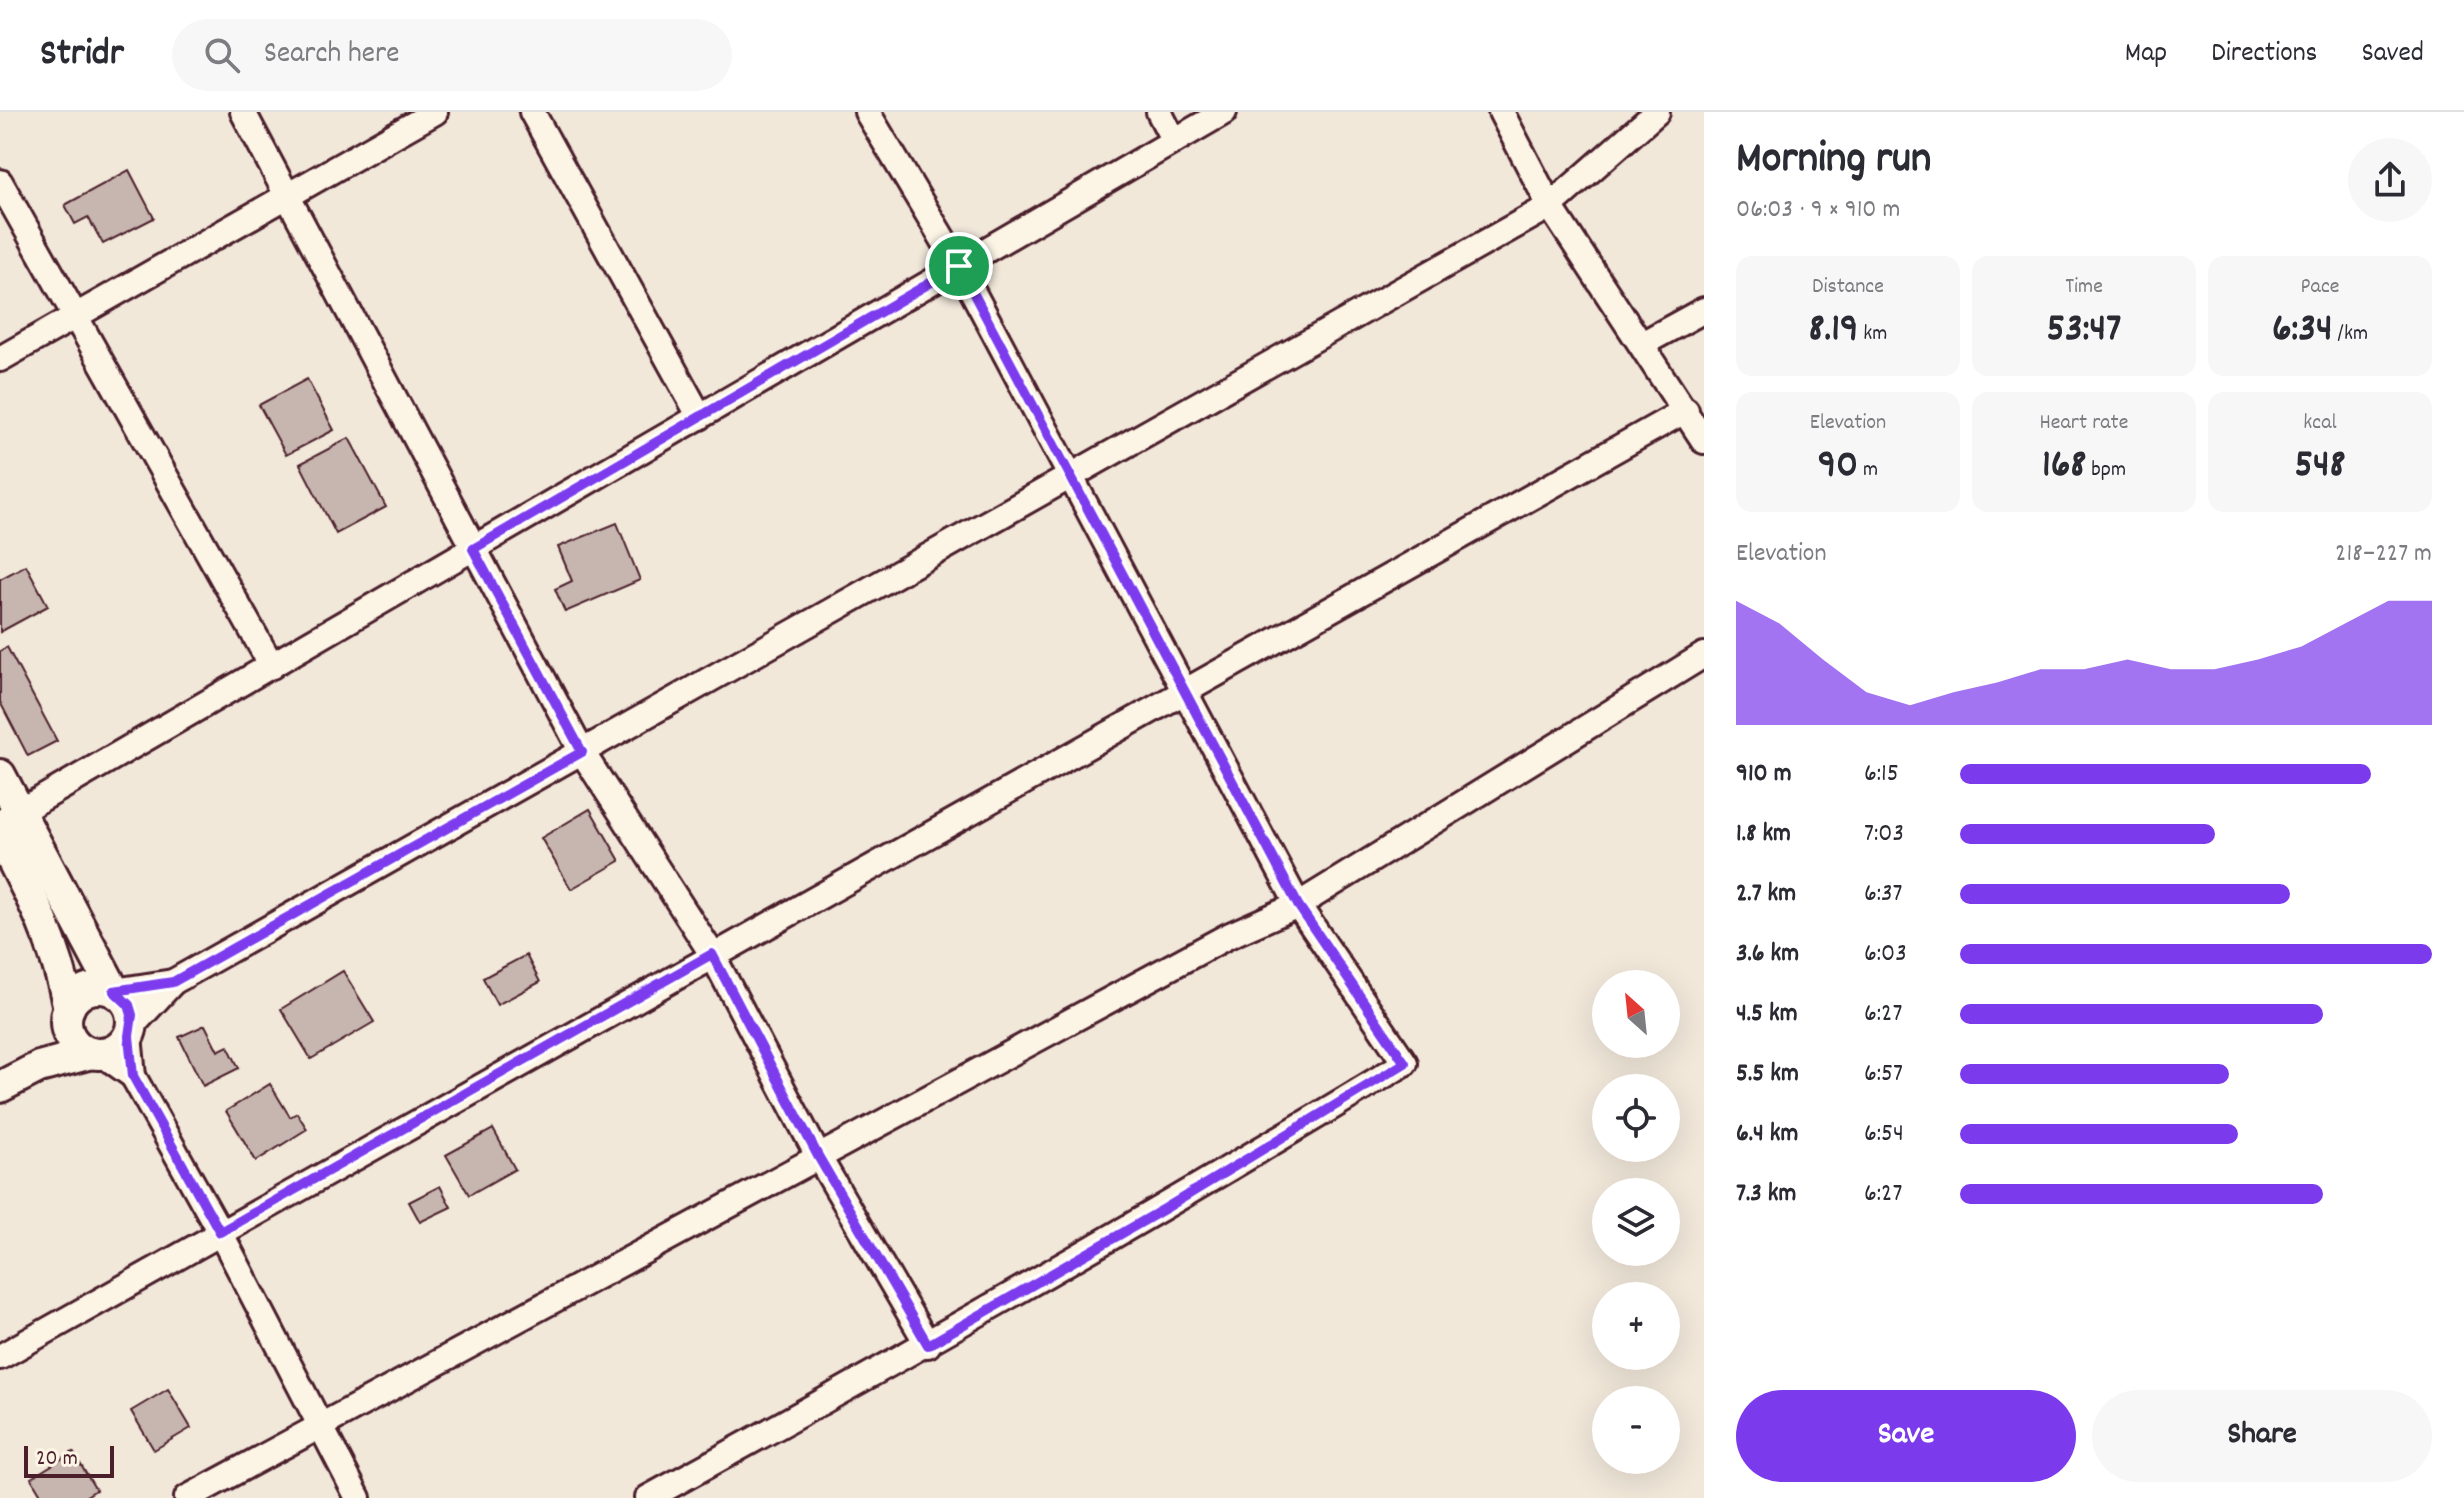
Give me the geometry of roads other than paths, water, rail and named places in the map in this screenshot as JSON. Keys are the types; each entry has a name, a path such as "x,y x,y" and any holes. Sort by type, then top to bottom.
{"street":[{"path":"243,112 582,752 712,954 818,1156 928,1345"},
{"path":"0,359 435,112"},
{"path":"532,112 700,417"},
{"path":"648,1498 928,1345 1166,1208 1405,1063 1298,905 959,266 867,112"},
{"path":"1159,112 1174,141"},
{"path":"10,818 1224,112"},
{"path":"0,1357 1183,691 1698,425 1550,206 1501,112"},
{"path":"0,1087 39,1067 123,1045 130,1031 173,982 1550,206 1657,112"},
{"path":"0,182 272,666"},
{"path":"1642,344 1704,310"},
{"path":"187,1498 1228,936 1298,905 1704,655"},
{"path":"0,775 10,818 114,991 129,1005 133,1076 220,1232 358,1498"},
{"path":"0,836 46,924 59,959 73,1041 133,1076"},
{"path":"39,1067 83,991 104,987 114,991 173,982"}]}
